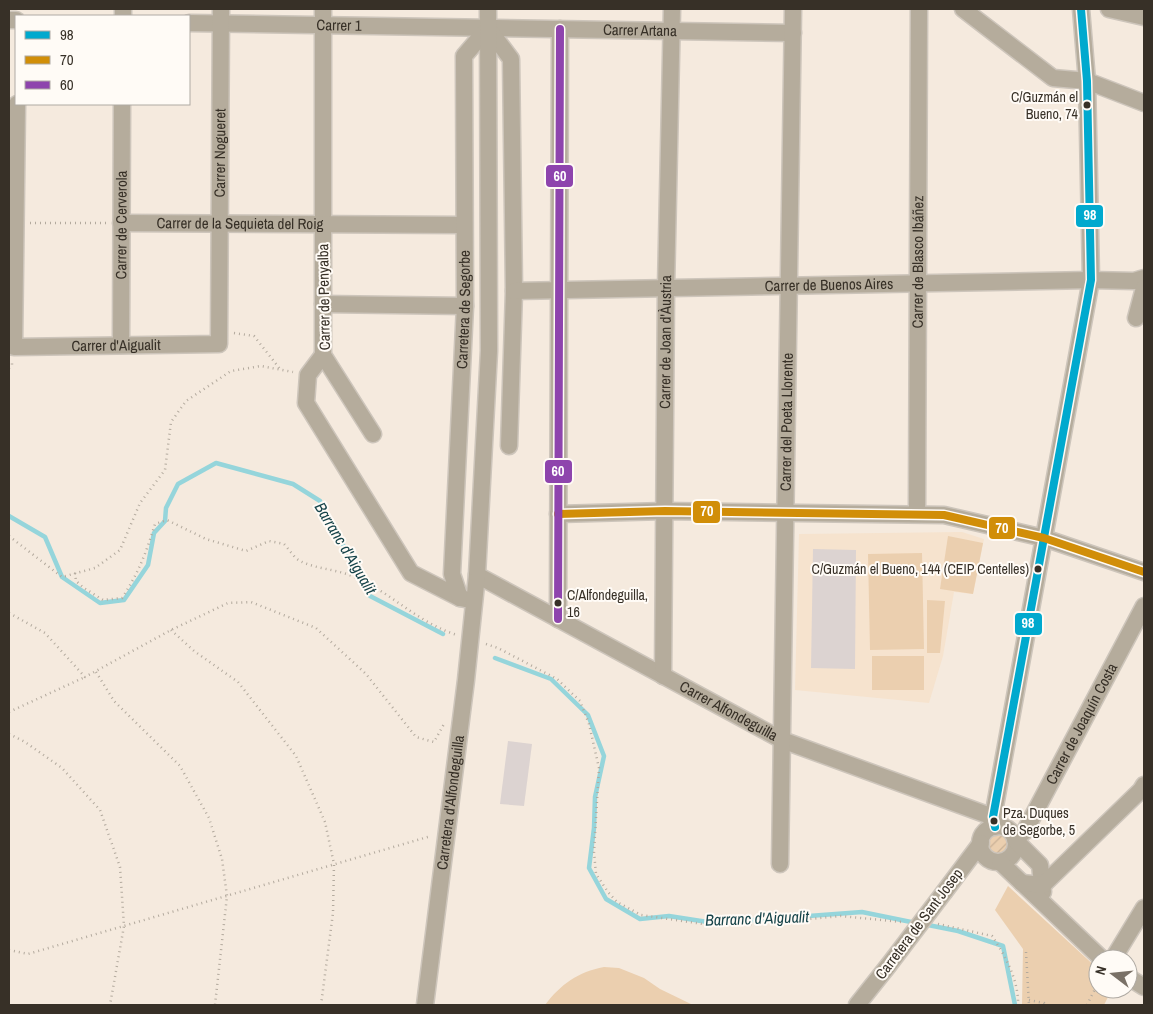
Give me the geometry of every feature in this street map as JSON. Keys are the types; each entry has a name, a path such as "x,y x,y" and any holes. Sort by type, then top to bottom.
{"street":[{"name":"Carretera de Segorbe","path":"467,600 477,575 489,351 488,9"},
{"name":"Carrer de Joan d'Àustria","path":"663,676 666,288 672,9"},
{"name":"Carrer del Poeta Llorente","path":"780,864 793,9"},
{"name":"Carrer de Blasco Ibáñez","path":"917,514 918,9"},
{"path":"964,9 1054,78 1088,81 1144,103"},
{"path":"1016,840 1016,847 1011,857 1000,862 995,862 986,857 981,848 985,832 994,822 1091,280 1088,81 1081,9"},
{"path":"1109,9 1144,17"},
{"name":"Carrer 1","path":"190,23 221,16 323,17 488,28"},
{"name":"Carrer Nogueret","path":"219,339 221,16"},
{"name":"Carrer de Penyalba","path":"323,17 323,356 373,434"},
{"name":"Carretera de Segorbe","path":"467,600 452,574 465,306 464,56 488,28"},
{"name":"Carrer Artana","path":"488,28 793,33"},
{"path":"488,28 510,59 514,291 510,446"},
{"path":"558,619 560,29"},
{"path":"16,223 17,105"},
{"name":"Carrer de Cerverola","path":"121,345 122,105"},
{"name":"Carrer d'Aigualit","path":"16,223 14,346 121,345 219,339"},
{"name":"Carrer de la Sequieta del Roig","path":"121,223 464,225"},
{"name":"Carrer de Buenos Aires","path":"514,291 1091,280 1134,281 1144,278"},
{"path":"1136,318 1144,288"},
{"path":"323,304 465,306"},
{"path":"323,356 308,375 306,403 412,573 467,600"},
{"path":"558,514 665,511 944,515 1044,538 1144,572"},
{"name":"Carrer Alfondeguilla","path":"477,575 782,740 994,822"},
{"name":"Carretera d'Alfondeguilla","path":"425,1005 447,832 467,600"},
{"name":"Carrer de Joaquín Costa","path":"1016,840 1025,831 1144,606"},
{"path":"1022,883 1043,885 1143,789"},
{"path":"994,822 1010,830 1016,840 1040,865 1045,904"},
{"name":"Carretera de Sant Josep","path":"857,1005 981,843"},
{"path":"1000,862 1092,949"},
{"path":"1120,949 1144,908"}],"path":[{"path":"16,223 121,223"},
{"path":"219,339 236,333 254,336 281,370"},
{"path":"9,536 62,577 95,568 120,550 140,503 165,470 171,422 186,401 231,371 261,366 308,375"},
{"path":"75,573 76,581 103,600 122,598 146,555 155,524 167,520 206,540 246,551 269,541 284,544 298,560 353,576 384,592 413,614 446,632 461,636"},
{"path":"9,712 96,672 171,630 228,602 251,602 316,628 366,674 416,737 434,742 445,717"},
{"path":"9,613 45,632 85,677"},
{"path":"171,630 194,651 238,682 296,756 325,822 334,864 333,913 320,1005"},
{"path":"483,644 498,648 557,679 580,701 589,724 599,768 594,852 596,874 617,902 641,914 717,926 841,916 904,922"},
{"path":"96,672 114,701 180,766 209,818 222,859 227,896 214,1005"},
{"path":"9,734 25,742 62,768 100,810 120,867 124,926 110,1005"},
{"path":"9,950 28,954 447,832"},
{"path":"932,924 992,936 1001,950 1012,975 1018,1005"},
{"path":"1026,952 1029,1005"},
{"path":"1029,1000 1044,1003 1045,1005"}],"shaded area":[{"path":"962,532 984,539 973,594 954,592 943,656 929,703 795,690 799,534"},
{"path":"948,536 983,543 973,594 940,589"},
{"path":"922,553 924,649 870,650 868,554"},
{"path":"927,600 945,601 940,653 927,653"},
{"path":"872,656 924,656 924,690 872,690"},
{"path":"998,835 1005,838 1008,845 1005,852 998,855 991,852 988,845 991,838"},
{"path":"1008,886 1088,960 1088,999 1107,999 1104,1005 1022,1005 1023,949 995,910"},
{"path":"604,967 619,968 644,978 660,989 693,1005 545,1005 557,991 571,980 586,972"}],"building":[{"path":"813,549 856,550 855,669 811,668"},
{"path":"508,741 532,744 524,806 500,804"}],"waterway":[{"name":"Barranc d'Aigualit","path":"9,516 45,537 62,577 100,603 124,600 148,565 154,533 165,521 166,508 178,484 216,463 293,484 320,501 370,596 443,634"},
{"name":"Barranc d'Aigualit","path":"495,658 551,679 588,715 604,756 595,797 594,828 589,868 606,899 640,919 669,916 714,923 862,912 916,923"},
{"name":"Barranc d'Aigualit","path":"923,924 958,931 1003,946 1015,1005"}],"transit line":[{"name":"98","path":"995,827 993,817 1091,280 1087,81 1081,9"},
{"name":"60","path":"558,619 560,29"},
{"name":"70","path":"558,514 665,511 944,515 1044,538 1144,572"}],"place":[{"name":"C/Guzmán el Bueno, 74","path":"1087,105"},
{"name":"C/Guzmán el Bueno, 144 (CEIP Centelles)","path":"1038,569"},
{"name":"C/Alfondeguilla, 16","path":"558,603"},
{"name":"Pza. Duques de Segorbe, 5","path":"994,821"}]}
